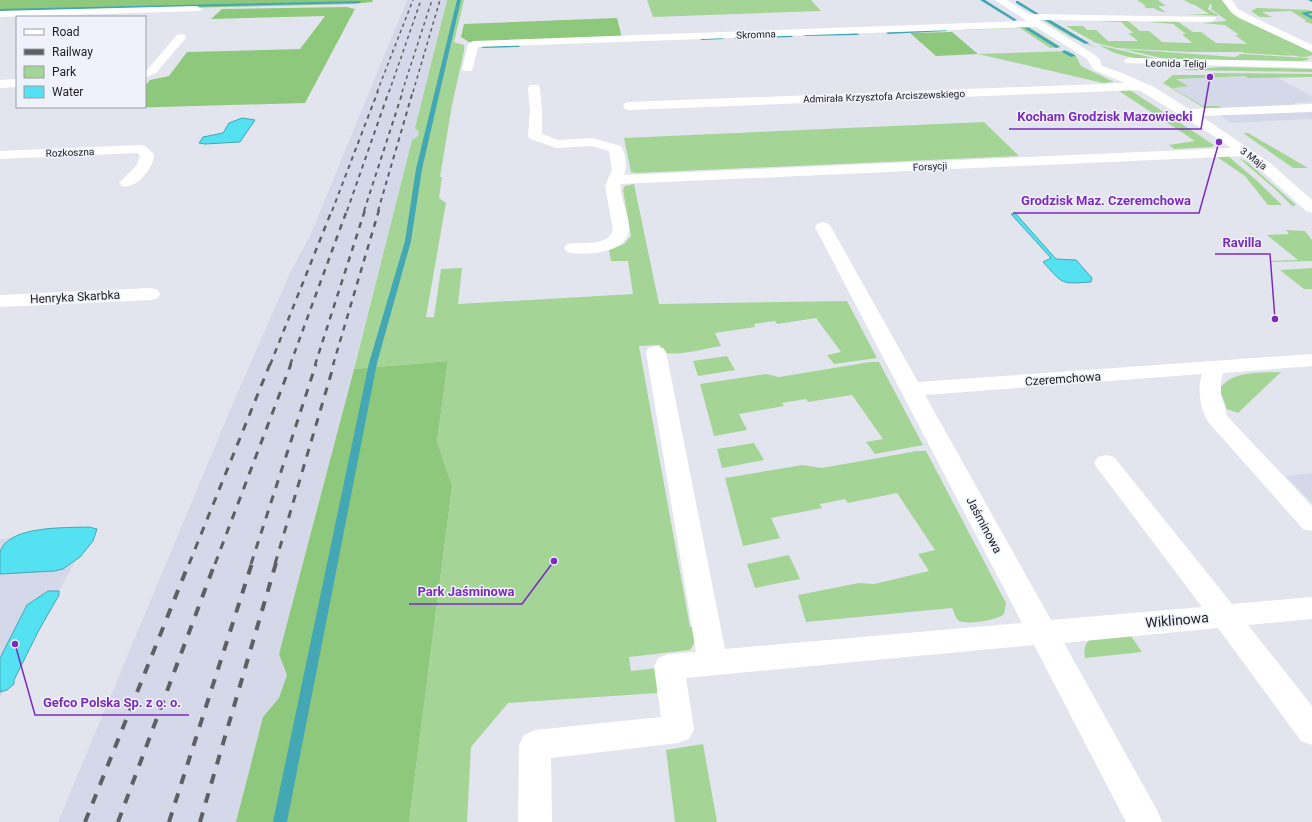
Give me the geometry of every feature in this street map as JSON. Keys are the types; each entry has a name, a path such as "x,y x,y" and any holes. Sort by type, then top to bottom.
{"street":[{"name":"3 Maja","path":"1000,0 1062,37 1106,58 1130,61 1142,65 1146,70 1143,80"},
{"path":"1227,0 1236,11 1243,16 1312,49"},
{"path":"0,14 197,9"},
{"path":"1028,17 1211,19"},
{"name":"Skromna","path":"468,69 473,44 1040,24"},
{"path":"146,74 152,71 181,37"},
{"name":"3 Maja","path":"1106,58 1094,63 1098,68 1143,80 1265,166 1312,208"},
{"name":"Leonida Teligi","path":"1130,61 1312,65"},
{"name":"Leonida Teligi","path":"1143,80 1155,69 1222,64"},
{"name":"Admirała Krzysztofa Arciszewskiego","path":"629,106 1143,80"},
{"path":"0,84 16,83"},
{"path":"534,88 536,111 535,136 557,144 592,142 616,149 619,170 613,186 621,230 618,239 606,246 573,248"},
{"path":"1188,113 1312,108"},
{"name":"Rozkoszna","path":"0,155 140,149 147,154 144,166 127,183"},
{"name":"Forsycji","path":"615,180 1246,152"},
{"name":"Jaśminowa","path":"824,227 1145,822"},
{"name":"Henryka Skarbka","path":"0,301 151,294"},
{"path":"656,352 713,663"},
{"name":"Czeremchowa","path":"912,390 1214,369 1312,360"},
{"path":"1214,369 1210,383 1210,395 1218,418 1312,522"},
{"path":"1106,463 1312,731"},
{"name":"Wiklinowa","path":"535,822 535,745 678,729 669,667 1312,608"}],"shaded area":[{"path":"407,0 447,0 415,128 419,132 418,136 412,140 279,654 287,675 279,698 263,717 236,822 58,822 231,408 291,271 310,236"},
{"path":"1244,76 1248,78 1276,77 1312,96 1312,102 1294,103 1299,106 1221,109 1219,106 1203,106 1172,87 1187,86 1175,78"},
{"path":"1312,111 1312,119 1231,123 1219,115"},
{"path":"1312,473 1312,503 1286,476"},
{"path":"91,532 59,591 0,698 0,539"}],"green space":[{"path":"0,0 373,0 372,2 353,4 0,12"},
{"path":"447,0 464,0 454,42 464,45 464,51 452,105 440,177 442,177 439,198 446,203 426,317 434,317 441,269 462,268 458,304 633,294 628,261 611,261 609,250 624,244 631,236 623,190 625,186 634,184 659,304 847,301 877,358 834,364 827,355 841,352 816,318 777,324 775,321 754,324 755,327 715,333 721,346 690,352 666,353 661,351 660,345 639,346 690,627 693,627 695,642 690,650 629,657 631,671 657,668 657,693 508,703 471,747 467,822 409,822 452,486 437,441 448,361 354,369 412,140 418,136 419,132 415,128"},
{"path":"647,0 811,0 821,11 653,17"},
{"path":"1137,0 1158,0 1166,6 1158,6 1165,12 1153,8 1145,8 1144,7 1146,6"},
{"path":"1184,0 1222,0 1231,12 1312,52 1312,55 1300,57 1278,51 1293,56 1243,53 1244,52 1188,52 1117,48 1096,43 1066,26 1083,26 1087,30 1096,30 1108,41 1138,41 1128,33 1133,33 1121,22 1097,21 1127,20 1140,31 1149,31 1162,42 1192,43 1182,34 1186,34 1173,24 1149,22 1177,21 1193,32 1201,32 1216,43 1247,44 1235,35 1239,35 1225,25 1202,23 1227,21 1211,9 1212,5 1210,4 1208,9 1219,16 1187,14 1209,14"},
{"path":"347,7 355,9 305,103 146,107 146,85 150,80 169,76 187,52 300,49 325,16 211,19 222,9"},
{"path":"1257,8 1309,10 1312,12 1312,24 1303,21 1307,21 1291,11 1262,12 1272,17 1260,17 1251,11"},
{"path":"617,18 622,38 469,42 461,37 464,24"},
{"path":"1047,18 1096,48 1071,37 1041,19"},
{"path":"1029,27 1061,47 1050,48 1020,28 963,30 961,28"},
{"path":"952,32 978,54 936,56 910,33"},
{"path":"1099,45 1162,60 1130,57 1115,53"},
{"path":"1123,49 1235,57 1241,54 1309,58 1302,61 1165,59"},
{"path":"1068,51 1076,56 1081,66 1114,82 1103,83 978,54"},
{"path":"1222,67 1312,69 1312,72 1180,70"},
{"path":"1207,73 1312,74 1312,77 1248,78 1244,76 1176,79 1188,86 1173,88 1203,106 1219,106 1222,108 1206,109 1163,83 1173,75 1208,75"},
{"path":"1130,90 1214,145 1212,147 1174,149 1169,145 1195,141 1119,91"},
{"path":"984,122 1019,156 636,173 631,172 624,138"},
{"path":"1243,133 1248,133 1308,168 1293,168"},
{"path":"1228,156 1282,205 1268,205 1245,176 1217,157"},
{"path":"1239,158 1247,162 1296,205 1292,206"},
{"path":"1286,230 1305,231 1312,240 1312,261 1269,261 1298,260 1267,235 1289,234"},
{"path":"1312,268 1312,289 1304,289 1280,270"},
{"path":"727,356 735,370 698,376 693,361"},
{"path":"448,361 437,441 452,486 409,822 236,822 263,717 279,698 287,675 279,654 354,369"},
{"path":"870,362 879,362 923,445 875,454 866,442 883,439 852,395 808,402 806,399 782,403 784,406 739,414 747,430 714,436 700,384 766,374 779,377"},
{"path":"1281,372 1238,413 1227,409 1221,393 1221,387 1227,382 1241,375"},
{"path":"754,443 764,460 722,468 717,449"},
{"path":"917,451 926,451 1006,603 1004,614 989,620 961,622 956,617 952,608 806,622 798,595 859,583 874,584 929,571 918,554 935,550 897,493 848,503 845,499 820,504 822,508 771,518 780,538 743,546 725,478 802,465 822,468"},
{"path":"789,555 800,579 755,588 747,564"},
{"path":"1093,636 1131,636 1142,652 1085,658 1084,651"},
{"path":"703,744 717,822 675,822 666,750"}],"water":[{"path":"242,118 255,120 240,142 199,143 203,137 223,133 229,123"},
{"path":"1011,214 1016,214 1056,259 1076,260 1092,278 1091,282 1068,283 1059,279 1043,262 1051,258"},
{"path":"89,527 97,529 93,541 80,557 63,569 54,571 0,574 0,552 5,543 14,537 26,532 53,528"},
{"path":"48,591 59,591 59,595 39,630 14,680 14,684 7,690 0,692 0,658 27,605"}],"waterway":[{"path":"280,822 373,363 408,241 419,169 459,0"},
{"path":"982,0 1015,20"},
{"path":"0,10 360,2"},
{"path":"1017,2 1037,14"},
{"path":"1311,12 1303,13 1312,18"},
{"path":"1044,18 1087,43"},
{"path":"1015,27 1025,27 1058,47"},
{"path":"888,33 945,30"},
{"path":"805,35 857,34"},
{"path":"736,38 791,36"},
{"path":"702,39 722,38"},
{"path":"483,47 518,46"},
{"path":"1064,51 1073,56"}],"railway":[{"path":"377,92 413,0"},
{"path":"389,92 421,0"},
{"path":"402,92 432,0"},
{"path":"413,92 440,0"},
{"path":"332,211 378,91"},
{"path":"347,211 389,91"},
{"path":"364,211 403,91"},
{"path":"378,211 413,91"},
{"path":"270,365 332,210"},
{"path":"290,365 347,210"},
{"path":"315,365 365,210"},
{"path":"333,365 379,210"},
{"path":"189,564 270,364"},
{"path":"215,564 291,364"},
{"path":"251,564 316,364"},
{"path":"275,564 334,364"},
{"path":"85,822 189,563"},
{"path":"118,822 215,563"},
{"path":"169,822 252,563"},
{"path":"200,822 276,563"}],"place":[{"name":"Kocham Grodzisk Mazowiecki","path":"1210,77"},
{"name":"Grodzisk Maz. Czeremchowa","path":"1219,142"},
{"name":"Ravilla","path":"1275,319"},
{"name":"Park Jaśminowa","path":"554,561"},
{"name":"Gefco Polska Sp. z o. o.","path":"15,644"}]}
